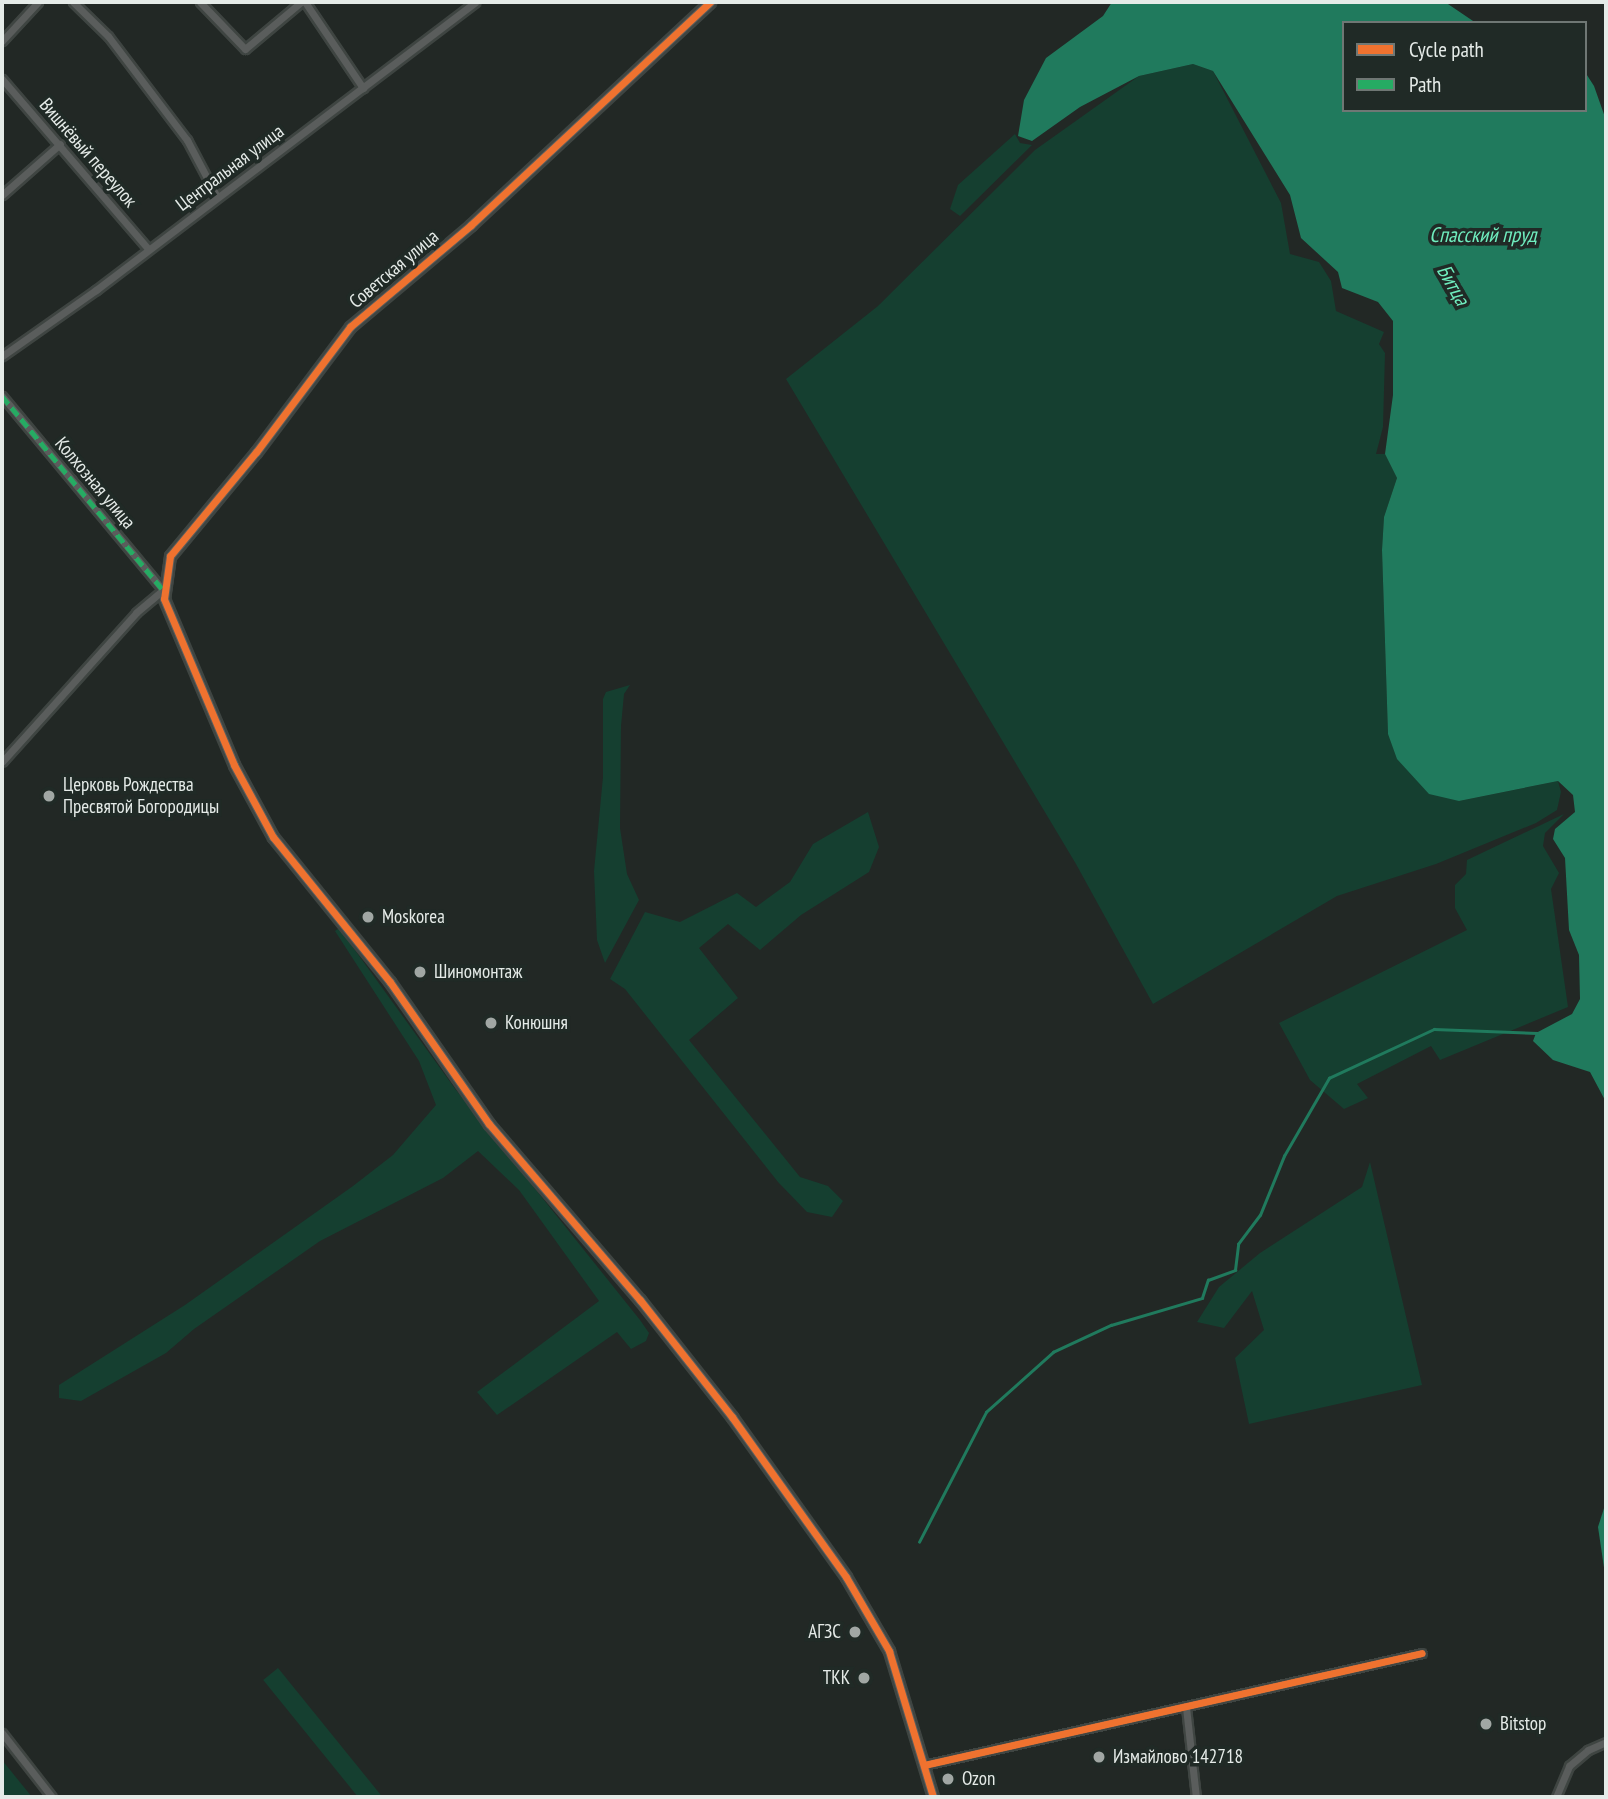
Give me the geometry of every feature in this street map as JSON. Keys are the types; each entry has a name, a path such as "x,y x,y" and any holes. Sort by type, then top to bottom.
{"street":[{"path":"2,41 38,2"},
{"path":"73,2 108,36 187,140 217,197"},
{"path":"200,2 244,49 303,2 363,88"},
{"name":"Центральная улица","path":"2,356 475,2"},
{"name":"Советская улица","path":"709,2 471,225 350,327 241,471 170,556 163,590 166,607 234,765 273,837 390,982 489,1124 685,1356 846,1577 889,1651 933,1797"},
{"name":"Вишнёвый переулок","path":"2,79 148,249"},
{"path":"2,195 60,144"},
{"name":"Колхозная улица","path":"2,396 163,590"},
{"path":"2,762 136,613 163,590"},
{"path":"924,1765 1422,1653"},
{"path":"1186,1707 1196,1797"},
{"path":"2,1733 52,1797"},
{"path":"1556,1797 1569,1766 1588,1750 1606,1742"}],"shaded area":[{"path":"1193,64 1213,71 1281,203 1290,254 1319,262 1331,281 1336,311 1384,332 1379,344 1385,353 1383,427 1376,454 1385,454 1397,478 1384,517 1382,550 1388,734 1459,801 1558,781 1561,792 1557,810 1536,823 1436,864 1337,896 1153,1004 1076,864 786,379 878,306 1035,150 1139,76"},
{"path":"1015,134 1020,143 1032,145 960,216 950,209 958,185"},
{"path":"630,685 624,694 621,726 620,828 627,874 639,900 605,963 597,940 594,871 603,777 603,699 606,692"},
{"path":"868,812 879,847 869,872 801,915 760,950 728,924 699,948 738,998 689,1040 800,1177 828,1186 843,1201 832,1217 807,1212 778,1182 625,989 610,979 645,912 680,922 737,893 756,907 790,882 813,844"},
{"path":"1564,814 1545,833 1543,846 1559,873 1551,889 1568,1007 1440,1060 1431,1046 1357,1084 1368,1098 1344,1109 1310,1080 1279,1023 1467,930 1455,908 1455,885 1466,874 1467,860"},
{"path":"339,928 456,1090 640,1320 649,1333 646,1341 631,1349 617,1332 497,1415 477,1392 599,1301 519,1190 478,1151 443,1178 320,1241 194,1329 166,1353 81,1401 59,1398 59,1385 185,1305 393,1155 436,1105 419,1061 335,931"},
{"path":"1370,1162 1422,1385 1249,1424 1235,1358 1264,1330 1252,1291 1224,1328 1197,1322 1219,1287 1260,1253 1362,1187"},
{"path":"278,1668 382,1796 358,1797 263,1680"},
{"path":"2,1760 32,1797 2,1797"}],"water":[{"name":"Спасский пруд","path":"1112,2 1445,2 1473,21 1342,21 1342,112 1587,112 1587,75 1594,86 1606,120 1606,1102 1590,1072 1553,1060 1533,1041 1536,1033 1572,1014 1580,999 1579,955 1569,930 1565,858 1553,839 1555,829 1575,812 1573,795 1558,781 1459,801 1429,794 1397,759 1388,734 1382,550 1384,517 1397,478 1385,454 1393,395 1393,321 1378,302 1342,288 1338,272 1301,238 1290,195 1213,71 1193,64 1139,76 1080,107 1032,141 1018,136 1024,100 1046,58 1103,16"},
{"path":"1606,1502 1606,1581 1598,1527"}],"waterway":[{"path":"919,1542 986,1412 1053,1352 1111,1325 1202,1298 1208,1280 1235,1270 1238,1244 1260,1215 1284,1156 1329,1078 1434,1029 1537,1033"}],"marked path":[{"path":"2,396 163,590"}],"cycle path":[{"path":"710,2 471,225 350,327 256,452 170,556 164,599 234,765 273,837 390,982 489,1124 640,1300 732,1417 846,1577 889,1651 933,1797"},
{"path":"924,1765 1422,1653"}],"place":[{"name":"Церковь Рождества Пресвятой Богородицы","path":"49,796"},
{"name":"Moskorea","path":"368,917"},
{"name":"Шиномонтаж","path":"420,972"},
{"name":"Конюшня","path":"491,1023"},
{"name":"АГЗС","path":"855,1632"},
{"name":"ТКК","path":"864,1678"},
{"name":"Bitstop","path":"1486,1724"},
{"name":"Измайлово 142718","path":"1099,1757"},
{"name":"Ozon","path":"948,1779"}],"water label":[{"name":"Битца","path":"1453,285"}]}
